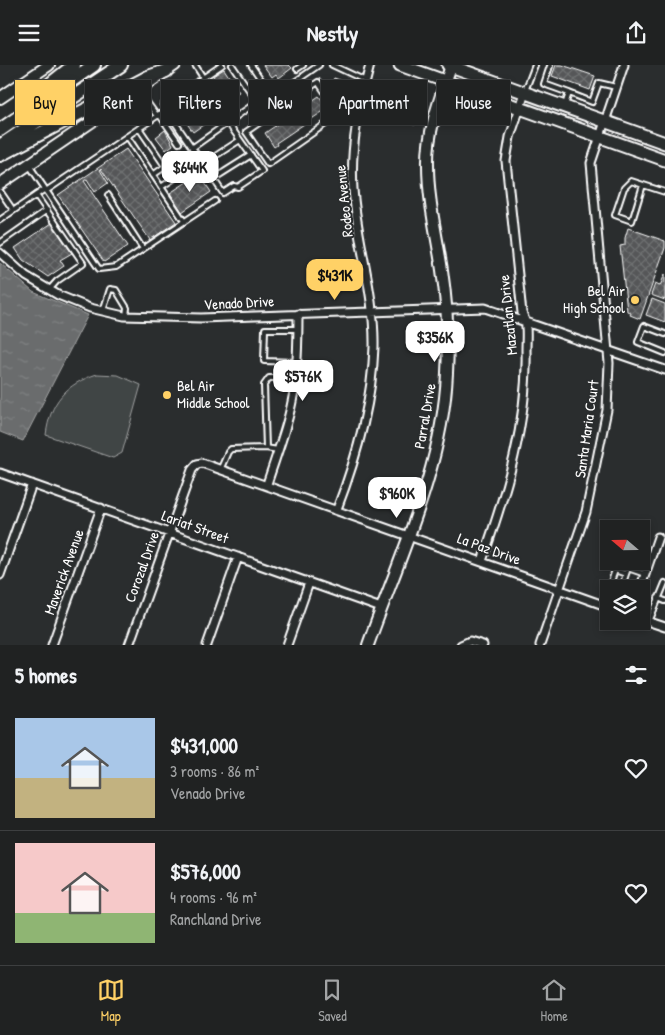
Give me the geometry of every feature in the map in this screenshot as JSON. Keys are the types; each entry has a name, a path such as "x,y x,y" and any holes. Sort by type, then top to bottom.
{"highway":[{"path":"0,129 34,96 74,65"},
{"path":"0,129 94,65"},
{"path":"0,146 121,65"},
{"path":"0,155 148,77 170,68"}],"main road":[{"path":"400,65 443,80"},
{"path":"450,65 665,143"},
{"path":"510,104 665,160"}],"street":[{"path":"0,98 49,65"},
{"name":"Rodeo Avenue","path":"366,80 370,65"},
{"name":"Parral Drive","path":"446,80 450,65"},
{"name":"Santa Maria Court","path":"540,645 586,512 601,446 609,386 608,349 591,172 593,154 598,137 624,65"},
{"path":"151,81 170,68"},
{"name":"Mazatlan Drive","path":"482,561 504,498 519,433 527,361 526,321 522,313 506,161 507,148 524,93"},
{"name":"Parral Drive","path":"368,645 408,535 437,442 442,415 447,375 447,308 430,197 428,164 432,126 437,110"},
{"path":"0,184 88,125"},
{"name":"Rodeo Avenue","path":"336,509 359,445 366,418 374,347 372,311 352,167 356,125"},
{"name":"Venado Drive","path":"0,253 26,276 49,290 74,302 126,316 193,319 485,308 665,370"},
{"path":"267,484 290,413 296,378 298,314"},
{"name":"La Paz Drive","path":"192,470 202,463 222,468 600,604"},
{"name":"Corozal Drive","path":"129,645 192,470"},
{"name":"Lariat Street","path":"0,473 381,608"},
{"path":"0,575 32,484"},
{"name":"Maverick Avenue","path":"52,645 101,508"},
{"path":"643,580 658,537"},
{"path":"207,645 238,557"},
{"path":"287,645 309,583"},
{"path":"650,622 665,627"},
{"path":"462,645 470,641 482,645"}],"lane":[{"path":"195,65 203,78"},
{"path":"200,80 222,65"},
{"path":"232,65 249,90"},
{"path":"251,65 262,80"},
{"path":"297,69 303,65"},
{"path":"297,80 319,65"},
{"path":"332,65 364,80"},
{"path":"524,93 535,65"},
{"path":"550,66 544,84 592,102 599,83 616,87"},
{"path":"318,83 340,114 268,164 246,132 281,108 318,83"},
{"path":"564,107 569,93"},
{"path":"151,106 179,143"},
{"path":"0,220 161,113"},
{"path":"177,125 223,193 234,186 238,187 262,171 232,125"},
{"path":"192,148 226,125"},
{"path":"139,128 165,166"},
{"path":"127,136 184,221"},
{"path":"203,164 240,139"},
{"path":"153,175 183,154"},
{"path":"213,179 251,155"},
{"path":"29,165 99,269 116,267 215,201"},
{"path":"161,187 194,166"},
{"path":"643,185 632,221 615,215 624,188 631,181 665,192"},
{"path":"0,191 14,210"},
{"path":"36,195 83,263 57,281 49,290"},
{"path":"108,195 143,249"},
{"path":"1,240 47,211"},
{"path":"103,311 110,289 116,290 127,309 126,316"},
{"path":"665,334 644,326 638,342 665,353"},
{"path":"297,362 264,361 264,329 298,329"},
{"path":"266,448 265,381 269,378 296,378"},
{"path":"222,468 231,449 266,448 278,450"},
{"path":"624,580 628,568 645,574"},
{"path":"613,580 616,570 626,574"},
{"path":"650,619 665,583"},
{"path":"658,598 665,601"}],"shaded area":[{"path":"97,374 118,375 141,385 122,453 113,458 46,435 51,413 61,396 77,383"}],"water":[{"path":"0,263 33,292 88,315 23,441 0,432"}],"building":[{"path":"263,65 289,65 292,68 279,78 276,74 272,77"},
{"path":"556,65 562,65 595,76 590,90 552,76"},
{"path":"224,69 231,80 216,80 213,76"},
{"path":"319,96 321,99 321,113 311,119 311,101"},
{"path":"188,125 203,125 193,132"},
{"path":"277,125 303,125 276,143 277,145 274,147 265,133"},
{"path":"165,130 173,145 166,150 156,137"},
{"path":"126,149 176,222 150,240 101,169 108,183 95,192 87,179 84,181 128,246 104,262 58,195"},
{"path":"199,174 211,192 182,212 170,193"},
{"path":"52,223 72,253 60,260 64,266 48,277 23,260 15,248"},
{"path":"628,228 665,241 665,248 640,319 630,315 631,313 627,311 620,246 625,245"},
{"path":"665,274 665,300 651,295 655,284 660,286"},
{"path":"652,299 665,304 665,322 646,315"}],"place":[{"name":"Bel Air High School","path":"635,300"},
{"name":"Bel Air Middle School","path":"167,395"}]}
